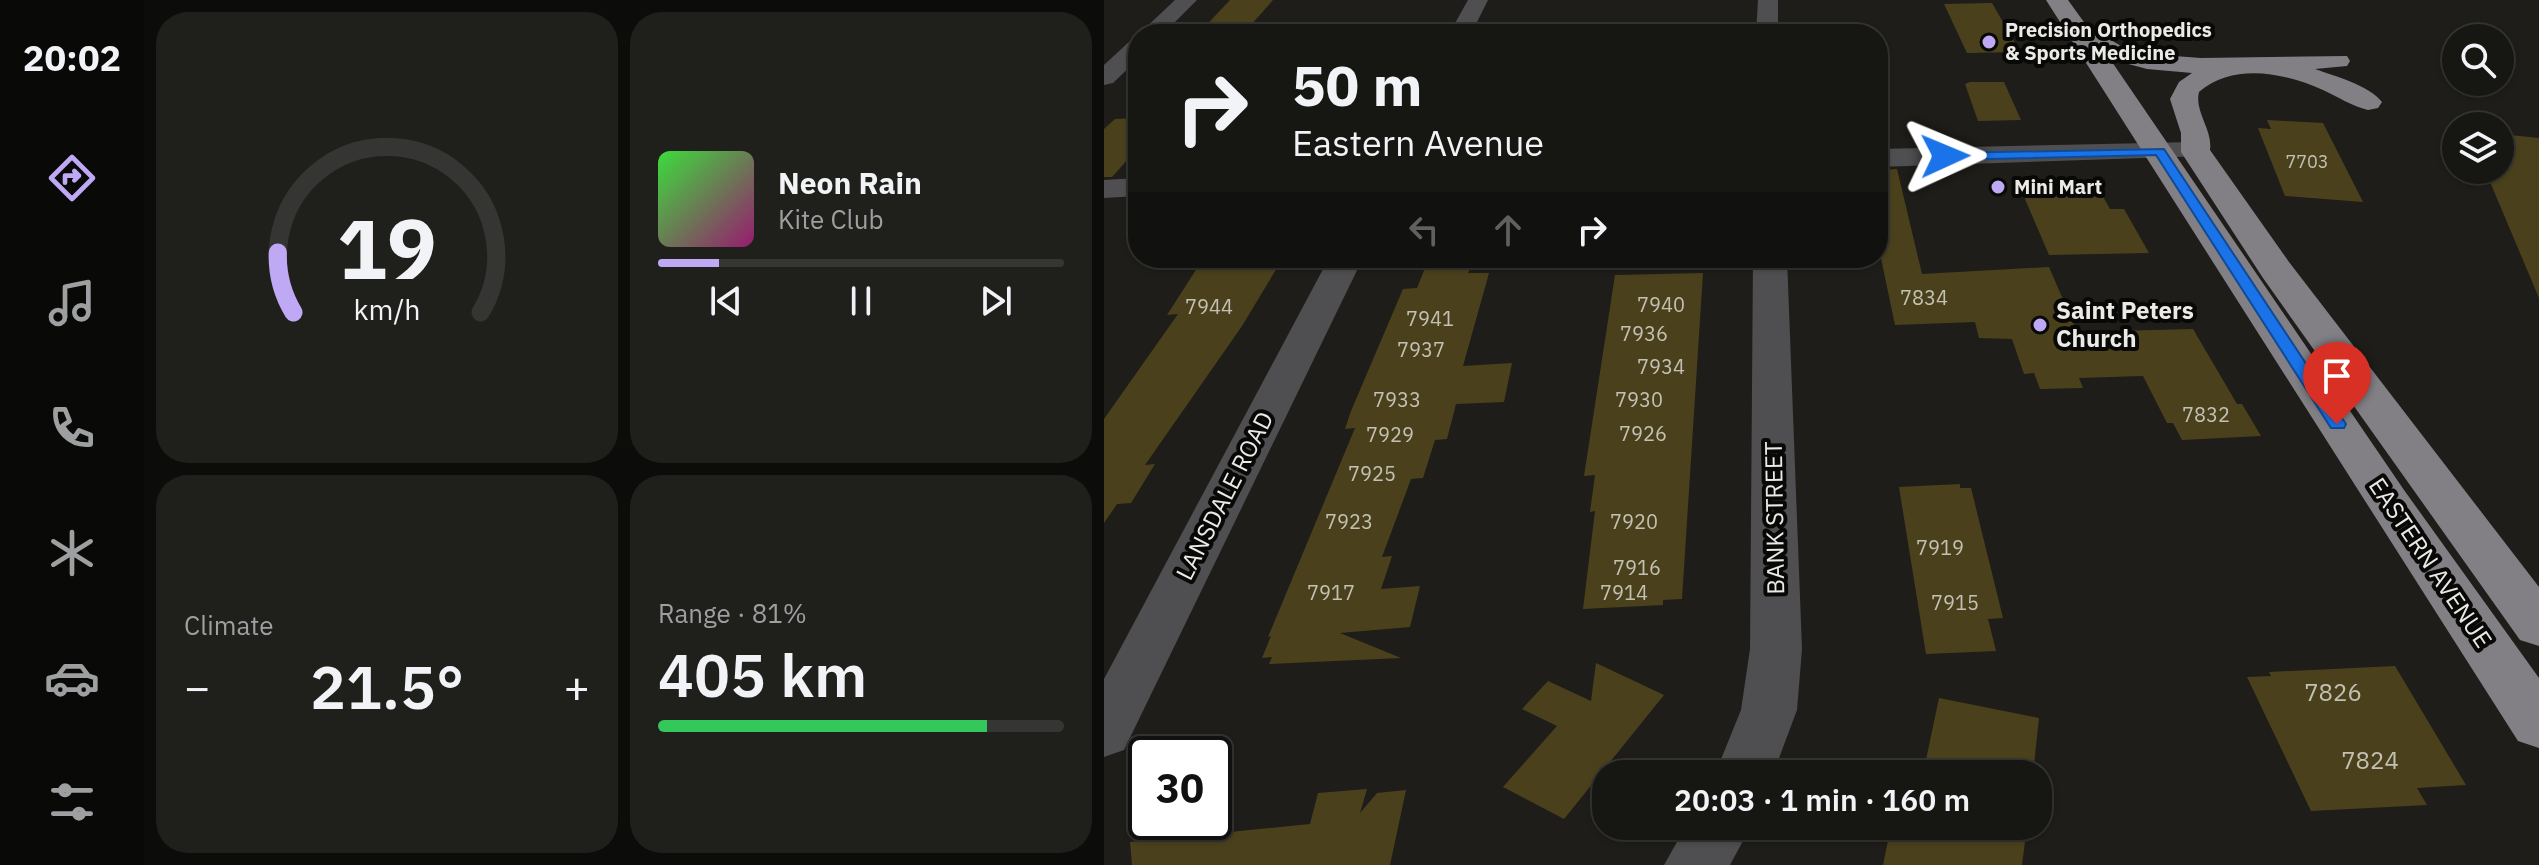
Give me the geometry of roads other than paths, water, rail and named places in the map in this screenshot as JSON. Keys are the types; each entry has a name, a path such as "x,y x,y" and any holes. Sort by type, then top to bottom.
{"main road":[{"name":"EASTERN AVENUE","path":"2057,0 2086,14 2122,56 2165,123 2387,501 2539,724"},
{"name":"EASTERN AVENUE","path":"2086,14 2539,626"},
{"path":"2122,56 2176,63 2241,65 2338,61"},
{"path":"2165,123 2199,136 2186,108 2185,92 2192,84 2214,72 2241,65 2308,74 2330,81 2368,102"}],"street":[{"path":"1161,24 1187,0"},
{"path":"1465,24 1478,0"},
{"path":"1767,24 1768,0"},
{"path":"1104,78 1128,55"},
{"path":"1888,157 2165,123"},
{"path":"1104,189 1128,188"},
{"name":"LANSDALE ROAD","path":"1104,733 1341,268"},
{"name":"BANK STREET","path":"1749,760 1769,710 1776,649 1770,268"},
{"path":"1696,865 1711,840"}],"place":[{"name":"Precision Orthopedics & Sports Medicine","path":"1989,42"},
{"name":"Mini Mart","path":"1998,187"},
{"name":"Saint Peters Church","path":"2040,325"}]}
